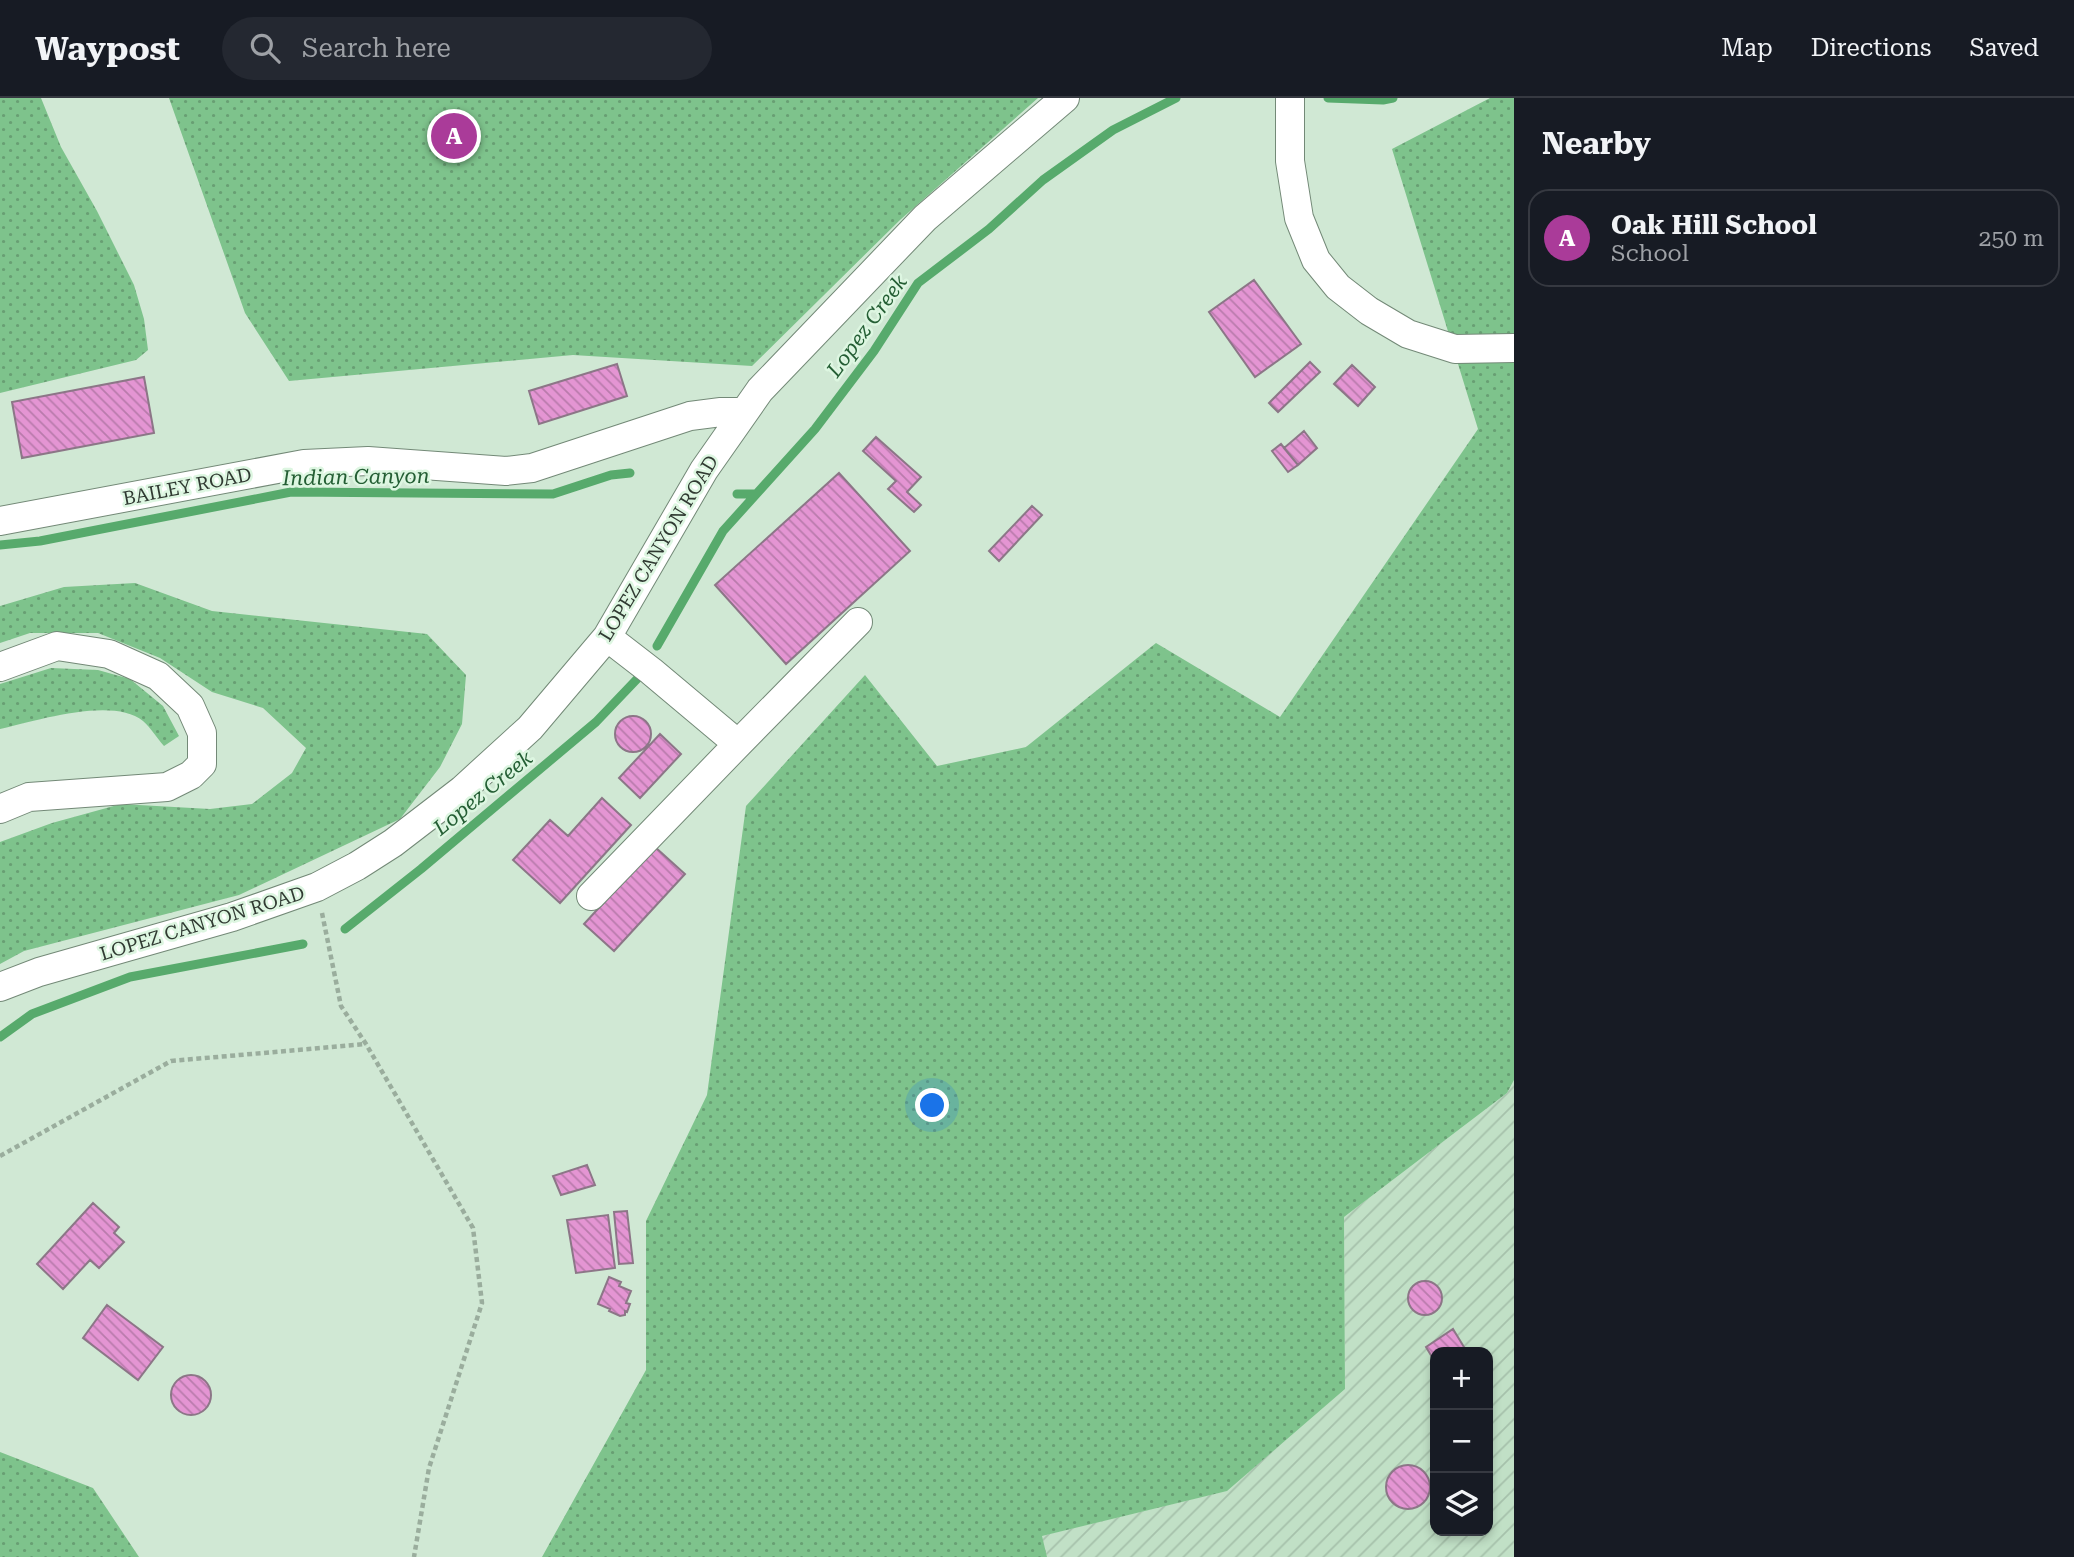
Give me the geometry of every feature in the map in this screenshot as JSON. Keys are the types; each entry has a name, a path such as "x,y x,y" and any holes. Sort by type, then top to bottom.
{"street":[{"name":"LOPEZ CANYON ROAD","path":"0,986 232,917 317,887 393,843 461,789 530,728 607,637 704,470 743,412 778,369 925,218 1065,98"},
{"path":"1290,98 1290,161 1299,218 1316,260 1339,288 1369,311 1408,334 1455,349 1514,348"},
{"name":"BAILEY ROAD","path":"0,521 304,464 368,461 506,471 532,468 690,416 743,412"},
{"path":"591,897 858,622"},
{"path":"607,637 738,744"},
{"path":"0,667 57,646 109,654 158,676 190,706 202,733 202,764 191,775 167,787 29,797 0,808"}],"path":[{"path":"317,887 341,1006 473,1228 481,1303 429,1468 414,1557"},
{"path":"0,1156 171,1061 366,1044"}],"shaded area":[{"path":"1514,1080 1514,1557 1047,1557 1041,1536 1226,1491 1345,1389 1344,1217 1507,1093"}],"green space":[{"path":"0,98 41,98 61,147 134,285 144,319 148,350 136,360 0,393"},
{"path":"169,98 1038,98 900,220 752,366 573,355 289,381 245,313"},
{"path":"1490,98 1514,98 1514,1080 1507,1093 1344,1217 1345,1389 1227,1491 1042,1536 1047,1557 542,1557 646,1370 646,1221 707,1095 746,806 865,675 937,766 1026,747 1156,643 1280,717 1478,429 1392,149"},
{"path":"135,583 212,611 427,634 466,675 462,724 440,767 400,819 239,895 24,951 0,964 0,842 52,823 121,804 210,809 252,804 292,773 306,748 263,708 212,692 160,658 98,633 30,633 0,643 0,606 64,587"},
{"path":"51,668 98,670 130,679 163,706 179,736 164,746 143,721 130,714 94,710 53,716 0,729 0,684"},
{"path":"0,1452 93,1488 139,1557 0,1557"}],"building":[{"path":"1254,280 1301,344 1255,377 1209,312"},
{"path":"1310,362 1320,372 1278,412 1269,403"},
{"path":"617,364 627,396 539,424 529,391"},
{"path":"1352,365 1375,387 1358,406 1334,384"},
{"path":"144,377 154,433 22,458 12,402"},
{"path":"1304,431 1317,448 1298,465 1284,448"},
{"path":"876,437 921,477 907,492 921,505 914,512 888,489 896,481 863,451"},
{"path":"1281,444 1298,465 1288,472 1272,451"},
{"path":"839,473 910,551 786,664 715,585"},
{"path":"1032,506 1042,515 999,561 989,551"},
{"path":"633,716 646,721 651,734 646,747 633,752 620,747 615,734 620,721"},
{"path":"660,734 681,754 640,798 619,778"},
{"path":"602,798 631,825 560,903 513,860 550,820 568,836"},
{"path":"655,847 685,874 614,951 584,924"},
{"path":"587,1165 595,1185 561,1195 553,1176"},
{"path":"93,1203 119,1227 114,1233 124,1242 99,1268 90,1260 63,1289 37,1264"},
{"path":"627,1211 633,1263 619,1264 614,1212"},
{"path":"608,1215 615,1268 576,1273 567,1220"},
{"path":"609,1277 621,1282 619,1286 631,1291 626,1303 630,1304 625,1315 620,1316 598,1304"},
{"path":"1425,1281 1437,1286 1442,1298 1437,1310 1425,1315 1413,1310 1408,1298 1413,1286"},
{"path":"107,1305 163,1347 138,1380 83,1338"},
{"path":"1453,1329 1464,1347 1430,1347 1430,1354 1426,1347"},
{"path":"191,1375 205,1381 211,1395 205,1409 191,1415 177,1409 171,1395 177,1381"},
{"path":"1399,1466 1417,1466 1429,1478 1429,1496 1417,1508 1399,1508 1387,1496 1387,1478"}],"waterway":[{"name":"Lopez Creek","path":"657,646 723,531 815,429 874,351 918,283 989,229 1043,180 1113,130 1176,98"},
{"name":"Lopez Creek","path":"1328,98 1393,98"},
{"name":"Indian Canyon","path":"0,545 40,541 291,492 553,494 611,475 630,473"},
{"name":"Indian Canyon","path":"737,494 756,494"},
{"name":"Lopez Creek","path":"345,929 596,722 638,678"},
{"name":"Lopez Creek","path":"0,1037 32,1014 130,977 303,944"}],"place":[{"name":"Oak Hill School","path":"454,136"}]}
